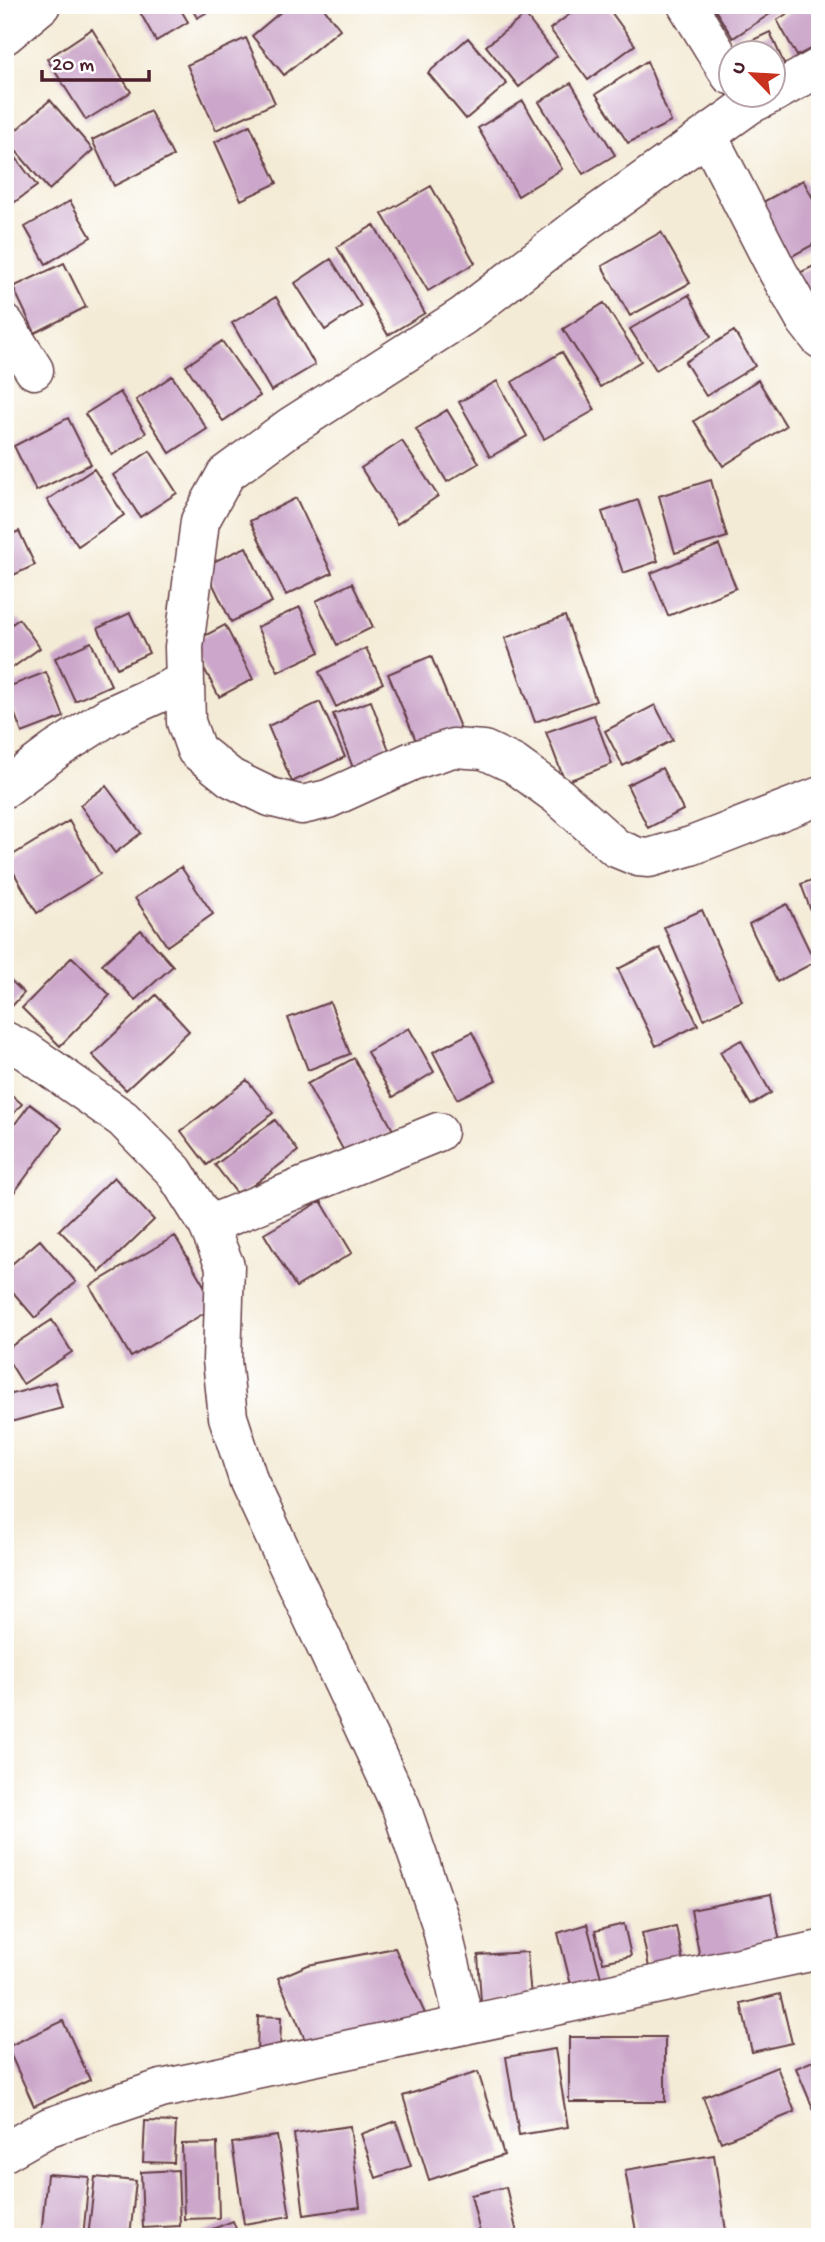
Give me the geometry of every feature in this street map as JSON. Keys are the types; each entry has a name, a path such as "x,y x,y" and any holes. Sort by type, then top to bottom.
{"street":[{"path":"5,35 41,5"},
{"path":"687,5 716,43"},
{"path":"786,80 820,67"},
{"path":"737,108 708,136 580,226 463,316 290,427 226,474 200,521 184,647 186,722 196,750 231,778 270,797 302,805 328,799 412,761 453,748 484,750 514,764 558,796 617,848 638,857 649,858 691,846 820,796"},
{"path":"708,136 778,272 806,321 820,339"},
{"path":"5,324 34,370"},
{"path":"5,788 56,750 109,716 184,682"},
{"path":"5,1041 26,1051 124,1119 174,1171 208,1225 225,1266 222,1360 228,1416 249,1482 401,1807 440,1922 465,2025"},
{"path":"208,1225 438,1132"},
{"path":"5,2152 49,2127 161,2089 820,1950"}],"building":[{"path":"136,5 178,5 188,22 156,41"},
{"path":"190,5 220,5 197,18"},
{"path":"289,5 321,5 340,29 284,75 252,36"},
{"path":"582,5 606,5 635,45 588,80 550,29"},
{"path":"712,5 773,5 776,10 733,38"},
{"path":"801,5 809,5 820,24 820,44 797,56 777,20"},
{"path":"525,15 557,56 519,87 486,46"},
{"path":"92,29 131,92 86,120 47,59"},
{"path":"770,32 773,38 757,38"},
{"path":"246,38 275,103 216,130 187,65"},
{"path":"468,38 507,84 466,119 428,73"},
{"path":"647,61 671,122 628,143 596,94"},
{"path":"571,83 615,155 583,174 539,102"},
{"path":"50,100 93,150 49,190 6,139"},
{"path":"523,101 562,169 518,196 478,128"},
{"path":"150,111 173,156 114,186 92,140"},
{"path":"250,125 277,183 241,200 215,142"},
{"path":"5,143 37,186 5,209"},
{"path":"803,180 820,211 820,241 783,261 754,207"},
{"path":"431,186 475,263 428,291 382,214"},
{"path":"70,201 91,237 46,264 25,227"},
{"path":"374,225 425,313 388,335 337,247"},
{"path":"661,232 690,283 630,316 602,266"},
{"path":"331,259 361,306 325,330 295,283"},
{"path":"64,263 86,307 35,333 13,287"},
{"path":"820,263 820,324 793,276"},
{"path":"689,295 711,337 656,370 630,329"},
{"path":"276,297 315,365 271,391 232,323"},
{"path":"604,303 641,361 600,387 563,329"},
{"path":"734,331 755,366 706,396 685,362"},
{"path":"222,341 260,396 223,421 186,366"},
{"path":"562,352 595,410 544,439 512,382"},
{"path":"172,376 207,429 170,453 136,400"},
{"path":"758,380 786,426 723,466 694,421"},
{"path":"497,381 527,436 490,457 459,402"},
{"path":"120,392 146,433 112,455 85,414"},
{"path":"447,410 479,463 447,482 416,429"},
{"path":"68,418 91,464 36,491 14,446"},
{"path":"402,441 438,496 397,524 361,468"},
{"path":"150,451 177,493 140,517 113,475"},
{"path":"94,469 124,515 78,546 47,500"},
{"path":"711,480 727,537 675,553 659,496"},
{"path":"296,498 332,573 286,595 250,521"},
{"path":"638,500 658,561 623,573 602,512"},
{"path":"19,531 35,565 5,579 5,537"},
{"path":"719,545 736,588 668,616 651,573"},
{"path":"246,547 272,602 231,622 204,566"},
{"path":"352,583 373,627 337,645 316,601"},
{"path":"300,607 320,652 278,672 257,627"},
{"path":"130,613 149,653 117,668 98,628"},
{"path":"565,616 596,701 535,722 505,638"},
{"path":"19,619 40,648 5,673 5,629"},
{"path":"225,625 253,679 219,697 191,643"},
{"path":"91,642 111,685 75,701 55,658"},
{"path":"366,648 383,683 336,707 319,672"},
{"path":"431,656 461,730 419,748 388,674"},
{"path":"46,672 64,717 22,733 5,688"},
{"path":"371,701 394,764 357,779 333,714"},
{"path":"320,702 345,757 292,782 268,726"},
{"path":"655,705 673,740 623,766 605,731"},
{"path":"594,715 612,764 565,782 546,732"},
{"path":"662,768 683,810 648,828 627,785"},
{"path":"106,786 141,833 115,853 80,805"},
{"path":"69,821 100,874 37,913 6,859"},
{"path":"181,867 213,914 167,946 135,898"},
{"path":"820,877 820,933 819,933 801,884"},
{"path":"787,904 815,962 777,982 749,924"},
{"path":"702,910 742,1001 704,1019 664,927"},
{"path":"141,930 173,966 135,1000 102,964"},
{"path":"660,948 698,1025 656,1046 618,969"},
{"path":"72,957 110,995 60,1046 22,1008"},
{"path":"5,975 24,993 5,1014"},
{"path":"156,995 189,1031 126,1090 92,1055"},
{"path":"330,1002 350,1054 308,1070 288,1018"},
{"path":"409,1028 434,1072 393,1097 367,1052"},
{"path":"472,1032 496,1080 457,1099 433,1052"},
{"path":"741,1040 771,1093 751,1105 720,1052"},
{"path":"354,1058 393,1130 346,1155 307,1084"},
{"path":"247,1080 273,1113 207,1165 181,1131"},
{"path":"5,1089 22,1104 5,1123"},
{"path":"30,1104 62,1128 5,1205 5,1137"},
{"path":"275,1120 298,1151 239,1196 215,1165"},
{"path":"114,1177 154,1220 100,1272 59,1230"},
{"path":"321,1201 352,1253 296,1287 264,1234"},
{"path":"175,1236 216,1306 131,1357 90,1286"},
{"path":"40,1240 76,1282 35,1318 5,1283 5,1270"},
{"path":"52,1320 72,1352 23,1384 5,1355 5,1350"},
{"path":"55,1382 62,1408 7,1423 5,1396"},
{"path":"771,1894 782,1953 702,1969 691,1910"},
{"path":"587,1924 603,1985 573,1993 558,1933"},
{"path":"624,1924 631,1956 603,1962 595,1931"},
{"path":"676,1926 686,1976 652,1982 642,1933"},
{"path":"395,1948 428,2020 310,2051 278,1978 308,1965"},
{"path":"527,1952 531,1997 481,2002 478,1955"},
{"path":"780,1994 792,2043 752,2052 741,2004"},
{"path":"258,2016 281,2017 280,2054 257,2053"},
{"path":"63,2021 90,2080 34,2106 7,2047"},
{"path":"569,2037 665,2037 665,2102 569,2102"},
{"path":"555,2049 568,2127 519,2135 506,2057"},
{"path":"820,2058 820,2125 796,2068"},
{"path":"777,2067 795,2112 721,2142 703,2097"},
{"path":"478,2072 504,2155 429,2180 403,2096"},
{"path":"145,2121 176,2122 174,2163 143,2162"},
{"path":"396,2121 411,2166 376,2178 361,2134"},
{"path":"350,2126 360,2207 304,2215 294,2134"},
{"path":"277,2136 290,2216 244,2224 232,2143"},
{"path":"217,2143 219,2218 184,2219 182,2144"},
{"path":"714,2155 727,2237 637,2237 625,2170"},
{"path":"178,2170 180,2226 143,2228 141,2172"},
{"path":"47,2174 89,2177 83,2237 41,2237"},
{"path":"95,2177 136,2181 130,2237 88,2237"},
{"path":"506,2187 518,2237 481,2237 471,2195"},
{"path":"233,2221 239,2237 192,2237"}]}
